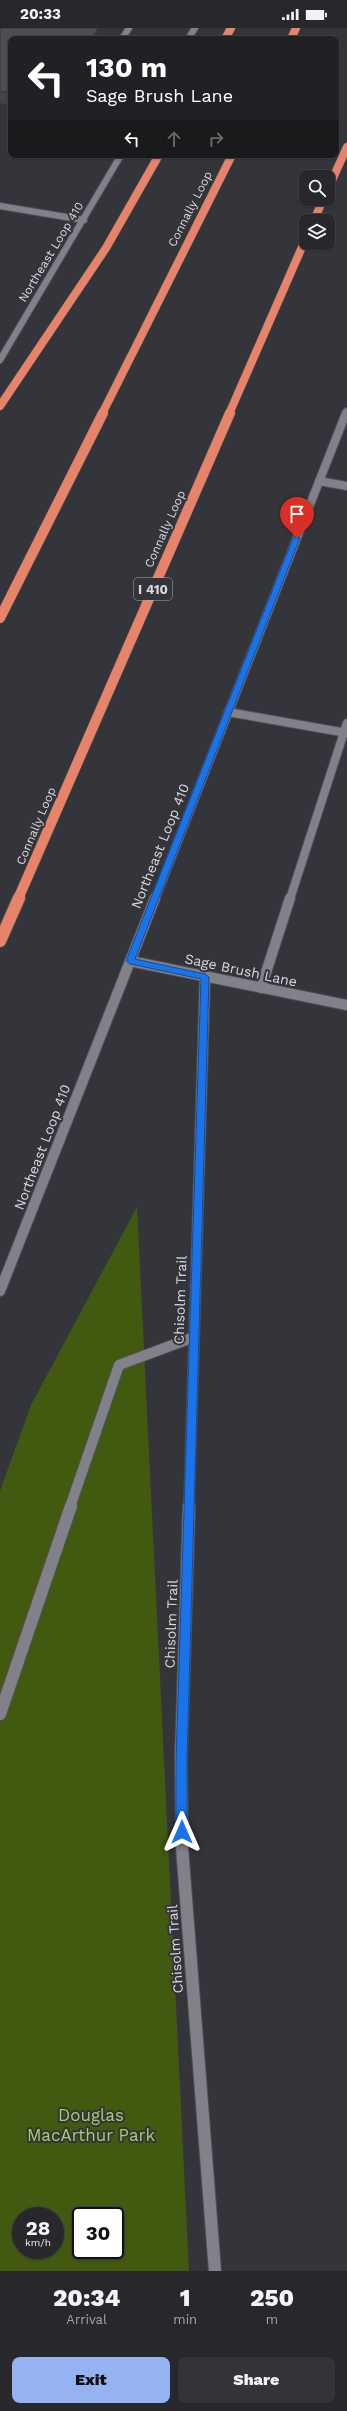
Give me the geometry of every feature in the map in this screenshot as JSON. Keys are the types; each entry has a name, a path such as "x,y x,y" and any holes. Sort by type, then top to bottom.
{"highway":[{"path":"335,174 347,147"},
{"path":"0,406 106,248 157,158"},
{"name":"Connally Loop","path":"0,618 230,158"},
{"name":"Connally Loop","path":"0,941 301,250"}],"main road":[{"name":"Northeast Loop 410","path":"0,360 119,158"},
{"path":"0,206 84,220"},
{"name":"Northeast Loop 410","path":"0,1291 347,411"},
{"path":"319,481 347,486"},
{"path":"228,712 346,733"},
{"path":"261,988 346,733 347,723"},
{"name":"Sage Brush Lane","path":"130,961 347,1005"},
{"name":"Chisolm Trail","path":"205,977 181,1760 182,1846 215,2271"},
{"path":"0,1714 119,1365 194,1337"}],"green space":[{"name":"Douglas MacArthur Park","path":"137,1207 189,2271 0,2271 0,1491 31,1405"}],"building":[{"path":"0,28 98,28 93,36 8,36 8,92 0,91"}],"route":[{"path":"182,1832 181,1760 205,977 130,961 297,538"}]}
